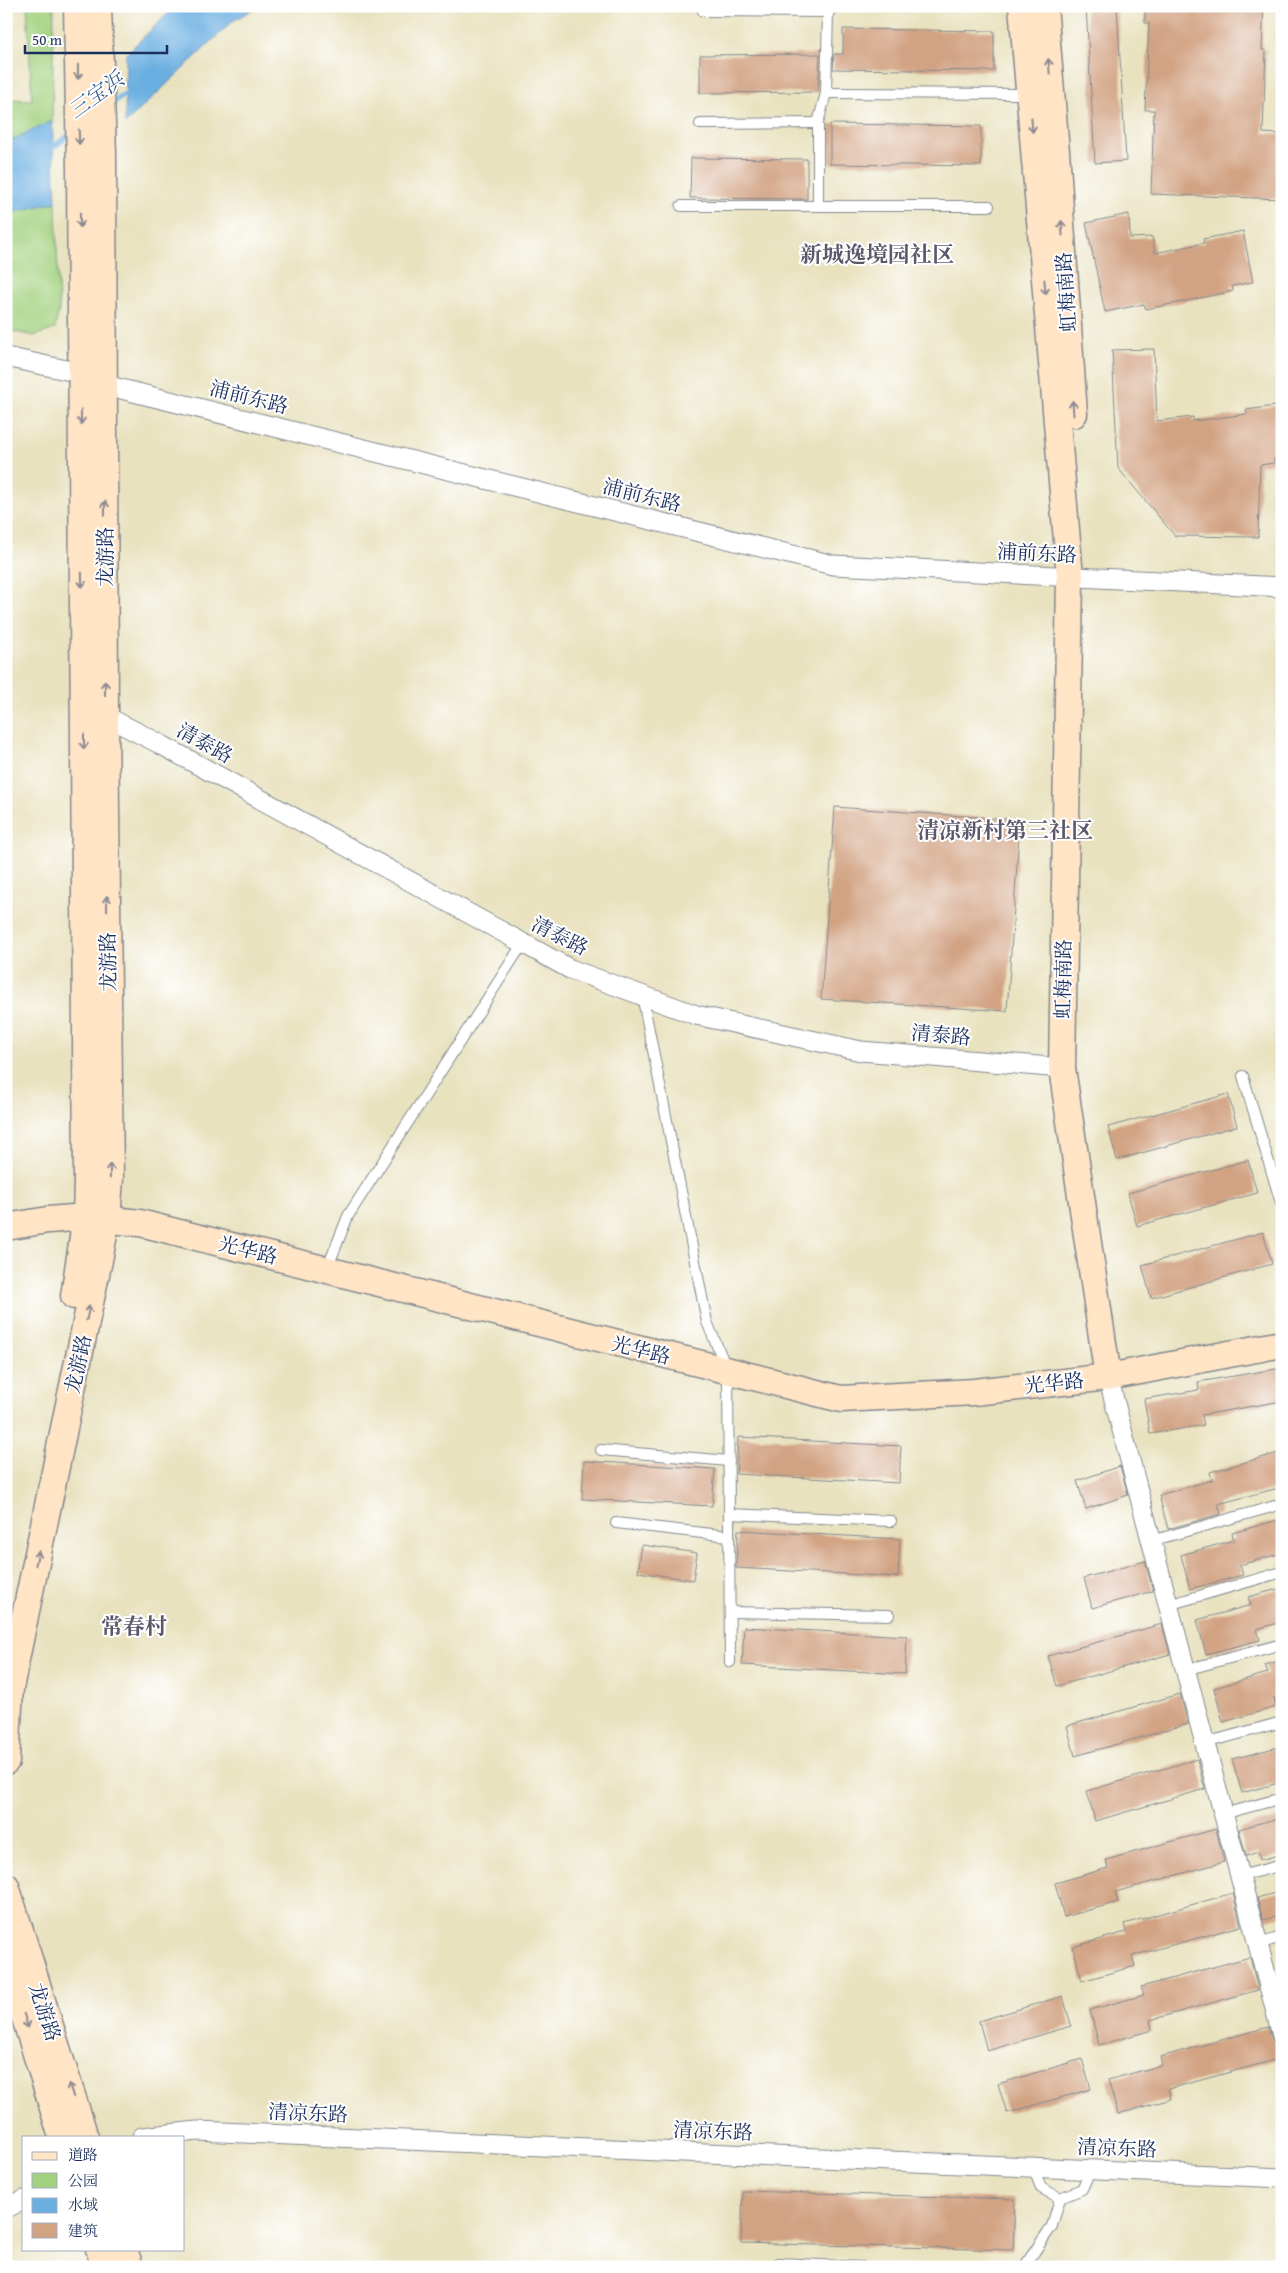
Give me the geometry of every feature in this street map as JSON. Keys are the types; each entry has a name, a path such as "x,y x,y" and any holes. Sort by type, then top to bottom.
{"main road":[{"name":"龙游路","path":"6,1761 10,1688 96,1218 94,715 80,373 80,171 77,6"},
{"name":"龙游路","path":"94,715 105,385 102,85 98,6"},
{"name":"虹梅南路","path":"1022,6 1070,577 1062,1068 1108,1377"},
{"name":"虹梅南路","path":"1044,6 1057,164 1082,535 1070,577"},
{"name":"龙游路","path":"6,1625 80,1263 96,1218"},
{"name":"光华路","path":"6,1228 48,1220 96,1218 140,1223 841,1399 974,1392 1108,1377 1282,1344"},
{"name":"龙游路","path":"6,1886 86,2136"},
{"name":"龙游路","path":"6,1958 62,2136"},
{"path":"99,2250 105,2267"},
{"path":"124,2250 130,2267"}],"street":[{"name":"浦前东路","path":"6,357 80,373 105,385 833,565 1282,587"},
{"name":"清泰路","path":"94,715 570,968 696,1015 861,1051 1062,1068"},
{"path":"1108,1377 1280,2024"},
{"name":"清凉东路","path":"151,2136 197,2131 1282,2178"},
{"path":"6,2208 22,2201"}],"lane":[{"path":"703,11 832,9 826,93 818,124 818,206"},
{"path":"826,93 1029,94"},
{"path":"700,124 818,124"},
{"path":"681,206 989,206"},
{"path":"326,1270 348,1216 523,943"},
{"path":"642,995 707,1322 728,1372 730,1662"},
{"path":"1243,1076 1282,1206"},
{"path":"601,1450 729,1461"},
{"path":"1151,1541 1282,1504"},
{"path":"729,1514 892,1521"},
{"path":"616,1523 730,1536"},
{"path":"1168,1604 1282,1572"},
{"path":"730,1612 889,1615"},
{"path":"1185,1670 1282,1644"},
{"path":"1205,1743 1282,1722"},
{"path":"1223,1814 1282,1798"},
{"path":"1240,1876 1282,1865"},
{"path":"1258,1944 1282,1937"},
{"path":"1033,2167 1041,2188 1060,2198"},
{"path":"1060,2198 1082,2189 1091,2169"},
{"path":"1024,2267 1052,2226 1060,2198"},
{"path":"772,2267 780,2263 862,2267"}],"green space":[{"path":"27,6 54,6 52,121 6,143 6,99 32,100"},
{"path":"56,202 59,309 55,329 34,336 6,330 6,214"}],"water":[{"path":"176,6 258,6 233,21 125,124 126,54"},
{"path":"52,121 56,202 6,214 6,143"}],"building":[{"path":"1086,6 1117,6 1126,161 1095,163"},
{"path":"1145,6 1264,6 1262,50 1266,50 1263,133 1282,134 1282,199 1151,194 1154,110 1145,110 1149,23 1145,23"},
{"path":"843,29 994,31 994,71 833,69 834,54 843,54"},
{"path":"820,54 818,92 700,93 700,55"},
{"path":"830,124 981,126 981,166 830,164"},
{"path":"691,158 807,159 807,199 690,198"},
{"path":"1129,214 1130,238 1152,237 1155,253 1204,243 1203,239 1243,231 1253,282 1232,286 1233,291 1177,303 1146,309 1144,304 1105,312 1086,223"},
{"path":"1154,349 1157,421 1193,417 1193,421 1247,414 1246,410 1282,405 1282,458 1274,459 1274,463 1260,465 1258,537 1175,536 1118,468 1112,350"},
{"path":"835,807 1020,820 1007,1011 821,999"},
{"path":"1228,1094 1237,1126 1117,1160 1108,1127"},
{"path":"1248,1160 1257,1193 1137,1226 1128,1193"},
{"path":"1263,1232 1272,1264 1151,1298 1142,1265"},
{"path":"1282,1368 1282,1401 1202,1415 1204,1425 1150,1434 1144,1399 1199,1390 1198,1382"},
{"path":"738,1437 901,1446 899,1483 736,1474"},
{"path":"1282,1452 1282,1487 1218,1504 1221,1514 1168,1529 1159,1495 1212,1480 1210,1472"},
{"path":"584,1461 715,1469 712,1506 582,1499"},
{"path":"1120,1466 1128,1495 1086,1509 1077,1481"},
{"path":"1282,1519 1282,1553 1240,1565 1243,1575 1190,1589 1181,1555 1234,1540 1232,1533"},
{"path":"738,1530 900,1539 898,1577 736,1568"},
{"path":"642,1545 697,1553 693,1580 638,1572"},
{"path":"1145,1561 1153,1591 1092,1608 1084,1578"},
{"path":"1282,1588 1282,1622 1257,1629 1260,1640 1206,1654 1197,1620 1251,1605 1248,1597"},
{"path":"1162,1624 1170,1654 1057,1686 1048,1656"},
{"path":"744,1627 907,1636 905,1674 742,1665"},
{"path":"1282,1660 1282,1707 1277,1707 1274,1697 1276,1707 1223,1722 1214,1688 1268,1673 1265,1665"},
{"path":"1180,1694 1188,1724 1075,1756 1067,1726"},
{"path":"1282,1746 1282,1782 1242,1793 1232,1759"},
{"path":"1197,1759 1205,1789 1095,1821 1087,1791"},
{"path":"1282,1817 1282,1854 1260,1860 1258,1852 1246,1856 1239,1829"},
{"path":"1216,1829 1224,1862 1115,1892 1118,1902 1064,1917 1055,1883 1108,1868 1106,1860"},
{"path":"1282,1891 1282,1915 1263,1920 1257,1898"},
{"path":"1233,1893 1241,1926 1132,1956 1135,1966 1082,1981 1073,1947 1126,1932 1124,1924"},
{"path":"1250,1957 1258,1990 1150,2020 1152,2030 1099,2045 1090,2010 1144,1995 1141,1987"},
{"path":"1063,1996 1071,2026 987,2051 979,2021"},
{"path":"1268,2027 1274,2043 1282,2046 1282,2058 1168,2089 1171,2099 1118,2114 1108,2080 1162,2065 1160,2057"},
{"path":"1082,2059 1091,2089 1007,2113 998,2084"},
{"path":"743,2191 1015,2199 1013,2250 741,2243"}],"waterway":[{"name":"三宝浜","path":"109,106 132,89"},
{"name":"三宝浜","path":"49,150 71,134"}],"district":[{"name":"新城逸境园社区","path":"877,254"},
{"name":"清凉新村第三社区","path":"1005,830"},
{"name":"常春村","path":"134,1626"}]}
